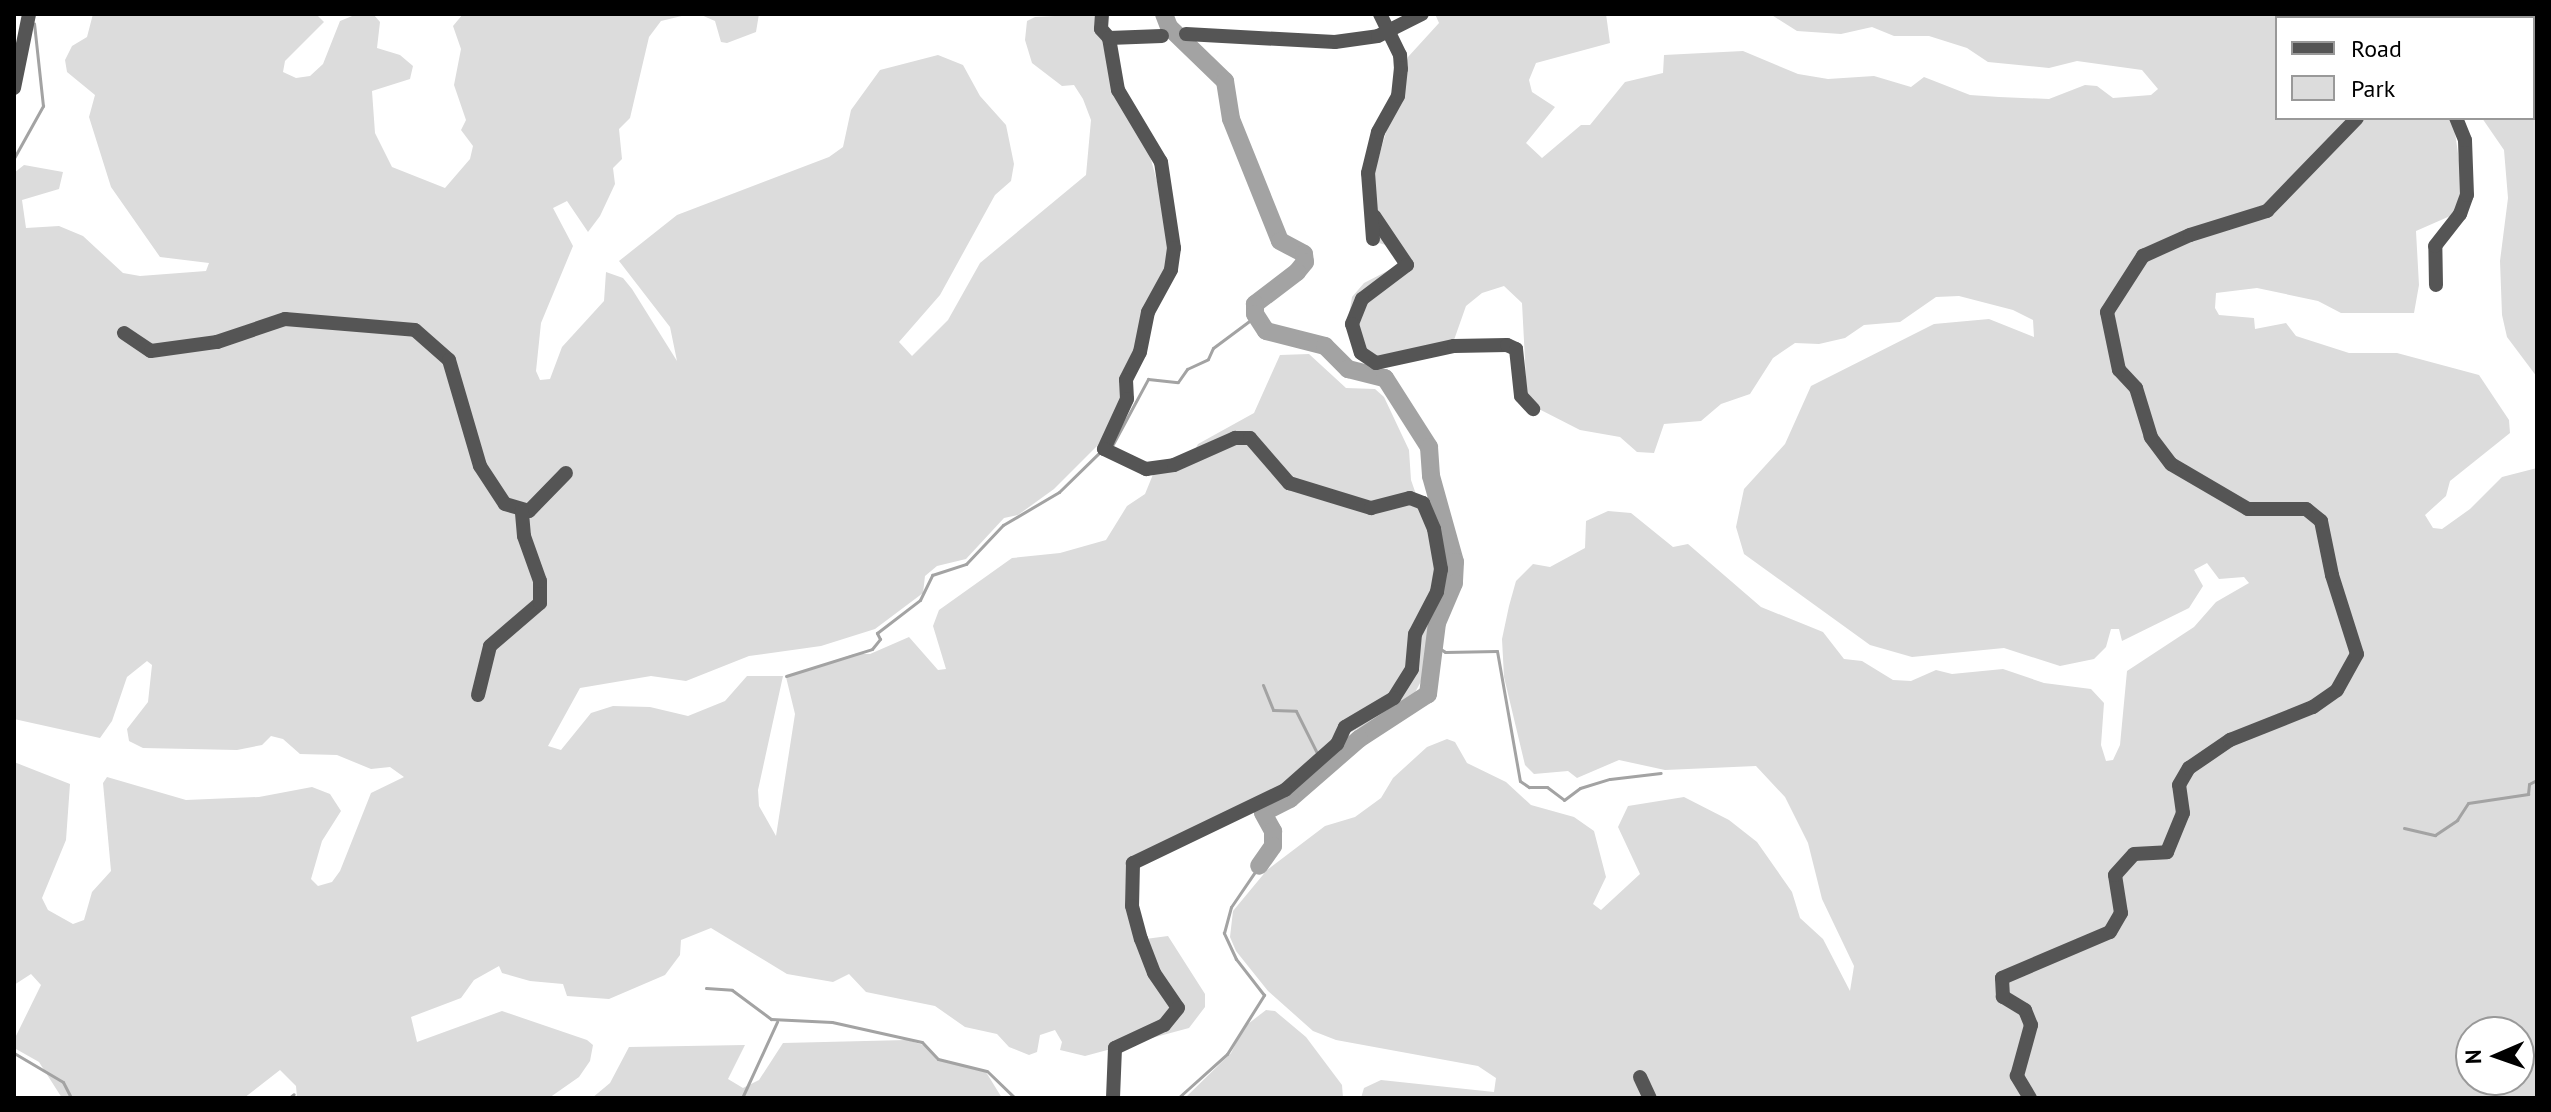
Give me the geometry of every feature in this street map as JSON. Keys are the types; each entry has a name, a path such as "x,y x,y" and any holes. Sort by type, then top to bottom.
{"street":[{"path":"14,88 29,14"},
{"path":"1102,14 1101,29 1109,38 1118,90 1161,162 1174,248 1171,270 1148,312 1140,352 1126,380 1127,399 1104,449 1146,469 1174,465 1235,438 1250,438 1289,483 1371,508 1410,498 1423,503 1434,529 1441,569 1437,592 1415,634 1412,669 1394,698 1345,727 1337,744 1285,790 1133,863 1132,906 1141,939 1154,973 1178,1008 1164,1025 1115,1048 1113,1098"},
{"path":"1373,239 1370,162 1378,132 1398,96 1401,69 1380,14"},
{"path":"1186,34 1335,42 1389,32 1422,14"},
{"path":"1109,38 1162,36"},
{"path":"2026,1097 2018,1065 2031,1025 2025,1010 2003,997 2002,978 2110,932 2121,913 2115,875 2134,854 2167,852 2183,813 2179,785 2189,768 2230,740 2313,707 2337,690 2357,654 2332,575 2321,521 2306,509 2248,509 2171,464 2151,437 2136,388 2119,370 2107,312 2143,256 2190,235 2267,211 2355,120"},
{"path":"2436,285 2435,246 2460,214 2467,195 2465,140 2457,120"},
{"path":"1374,216 1407,265 1362,299 1352,324 1361,353 1376,363 1454,346 1507,345 1516,349 1521,396 1533,409"},
{"path":"124,333 151,351 217,342 285,319 415,330 449,360 484,475 505,504 522,511"},
{"path":"522,511 551,494 566,473"},
{"path":"478,695 490,646 540,603 540,581 524,536 522,511"},
{"path":"1640,1077 1650,1098"}],"green space":[{"path":"93,14 316,14 324,22 285,61 283,72 296,78 310,76 323,64 340,21 357,14 374,15 380,22 377,48 400,55 413,66 410,79 372,91 375,133 392,167 445,188 470,159 473,146 461,130 466,120 454,85 461,49 453,26 463,14 690,14 661,21 649,37 630,118 619,129 622,159 613,168 615,184 600,216 588,232 567,201 553,208 573,246 541,323 536,371 540,380 550,379 562,347 604,301 606,272 623,278 632,289 677,361 670,327 619,261 677,215 829,157 843,147 851,110 880,70 938,55 963,65 980,96 1006,125 1014,164 1011,181 995,195 940,295 899,342 912,356 948,320 980,263 1086,175 1091,120 1083,99 1074,85 1062,86 1032,63 1025,40 1027,21 1035,17 1094,14 1150,156 1169,225 1168,267 1122,397 1100,443 1054,489 1018,515 1004,518 966,559 937,566 925,576 923,593 875,629 821,646 749,656 686,681 651,676 580,688 548,746 561,750 591,713 613,706 650,707 688,716 725,701 747,676 783,676 758,790 759,806 776,836 795,714 786,677 854,654 870,654 909,637 938,670 946,669 933,626 939,610 1012,558 1060,553 1106,540 1127,506 1145,494 1154,472 1188,463 1198,444 1254,413 1280,355 1309,354 1346,388 1375,389 1384,397 1409,450 1411,480 1445,577 1428,632 1427,670 1410,702 1330,743 1287,784 1134,858 1138,940 1168,936 1205,994 1205,1007 1189,1028 1085,1056 1060,1050 1062,1042 1055,1030 1040,1035 1037,1052 1029,1055 1009,1047 997,1034 965,1027 935,1006 866,992 849,974 833,982 787,974 711,928 681,940 680,955 665,975 609,999 567,996 563,984 530,981 502,973 499,966 474,980 461,998 411,1017 417,1042 502,1011 587,1040 593,1045 590,1061 579,1077 549,1098 297,1098 296,1086 280,1070 244,1098 62,1098 39,1062 16,1049 14,1040 41,985 31,974 14,985 14,762 70,784 66,840 42,898 48,910 73,924 84,920 92,892 111,871 103,783 107,777 186,800 259,797 312,787 330,794 341,811 322,841 311,879 318,886 332,882 340,871 371,793 404,777 390,767 371,769 337,755 300,754 283,739 271,736 262,745 237,750 143,748 129,741 127,729 148,702 152,665 147,661 127,677 112,721 100,738 14,719 14,173 24,165 63,172 59,189 22,200 26,228 59,226 83,236 123,273 140,276 206,271 209,263 160,257 111,187 89,117 95,95 67,72 65,60 72,46 87,37"},
{"path":"699,14 759,14 756,32 727,43 721,42 715,21"},
{"path":"1435,14 1606,14 1610,43 1536,63 1529,80 1532,92 1555,107 1526,143 1542,158 1581,125 1590,125 1625,82 1663,73 1664,55 1743,51 1798,74 1828,79 1874,76 1911,87 1924,77 1970,95 1999,97 2049,99 2085,85 2097,86 2113,98 2151,95 2158,89 2142,70 2077,61 2049,68 1988,62 1967,48 1929,36 1894,36 1872,27 1841,34 1797,31 1770,14 2537,14 2537,377 2507,337 2502,315 2500,261 2508,198 2504,150 2483,120 2535,120 2535,16 2275,16 2275,120 2453,120 2463,189 2457,213 2416,231 2419,285 2414,313 2341,313 2318,301 2257,288 2216,293 2215,308 2219,315 2254,318 2255,329 2286,323 2296,336 2349,353 2397,353 2479,375 2509,420 2510,433 2450,481 2446,496 2425,515 2433,528 2442,529 2470,509 2502,477 2537,468 2537,1098 1361,1098 1364,1088 1381,1080 1494,1092 1496,1078 1478,1066 1336,1040 1313,1031 1268,991 1236,951 1230,937 1233,911 1267,870 1325,826 1355,817 1381,798 1393,778 1427,747 1447,739 1455,742 1467,763 1506,782 1531,805 1574,817 1594,831 1606,877 1593,904 1601,910 1640,874 1618,827 1628,806 1684,797 1729,820 1757,842 1792,892 1800,918 1823,939 1850,991 1854,966 1822,899 1808,843 1785,797 1756,766 1665,770 1619,760 1577,778 1568,771 1534,774 1525,765 1504,677 1502,639 1509,606 1516,581 1533,564 1550,567 1585,548 1586,521 1608,511 1631,513 1673,547 1688,544 1761,607 1823,632 1844,659 1862,661 1893,680 1911,681 1936,670 1952,674 2003,669 2044,683 2091,689 2104,703 2101,745 2106,761 2113,760 2120,745 2127,671 2194,627 2216,602 2249,583 2244,577 2219,579 2207,563 2194,570 2203,586 2189,608 2122,641 2119,629 2111,629 2106,647 2094,659 2060,666 2004,648 1912,657 1870,645 1744,554 1736,527 1744,489 1785,444 1811,386 1934,324 1989,319 2034,337 2033,320 2013,310 1959,296 1936,297 1900,322 1864,325 1845,338 1819,344 1795,343 1773,358 1750,394 1721,404 1701,421 1664,424 1654,453 1637,452 1620,437 1580,430 1533,406 1527,398 1522,303 1504,286 1482,293 1466,306 1454,340 1384,360 1367,355 1349,315 1352,297 1364,283 1397,266 1398,260 1392,247 1379,243 1372,180 1408,57 1439,23"},
{"path":"1266,1010 1275,1011 1306,1037 1342,1085 1343,1098 1185,1098 1231,1053 1244,1027"},
{"path":"907,1040 927,1046 937,1060 986,1072 1002,1098 592,1098 610,1083 629,1047 745,1045 728,1079 743,1088 759,1080 783,1043"}],"waterway":[{"path":"1164,14 1169,27 1225,81 1231,119 1280,241 1304,254 1305,262 1297,272 1255,304 1255,314 1266,331 1325,346 1348,369 1385,378 1429,447 1431,476 1455,562 1454,583 1437,623 1428,694 1359,739 1290,799 1263,813 1273,831 1273,846 1259,866"},
{"path":"14,158 43,106 34,23"},
{"path":"1113,444 1148,379 1178,382 1187,369 1208,359 1213,348 1256,316"},
{"path":"786,676 872,649 880,639 877,633 920,600 932,575 966,564 1003,525 1059,492 1100,452"},
{"path":"1434,645 1445,652 1497,651 1520,781 1529,787 1547,787 1564,800 1580,788 1610,779 1661,773"},
{"path":"1263,685 1273,710 1296,711 1318,755"},
{"path":"2404,828 2435,835 2457,820 2468,803 2528,794 2529,784 2537,780"},
{"path":"1178,1098 1227,1054 1264,995 1236,959 1224,933 1231,907 1259,866"},
{"path":"706,988 732,990 771,1019 832,1022 922,1042 938,1059 987,1071 1015,1098"},
{"path":"742,1098 777,1022"},
{"path":"14,1053 63,1082 71,1098"},
{"path":"289,1098 294,1094"},
{"path":"1049,1098 1054,1098"}]}
